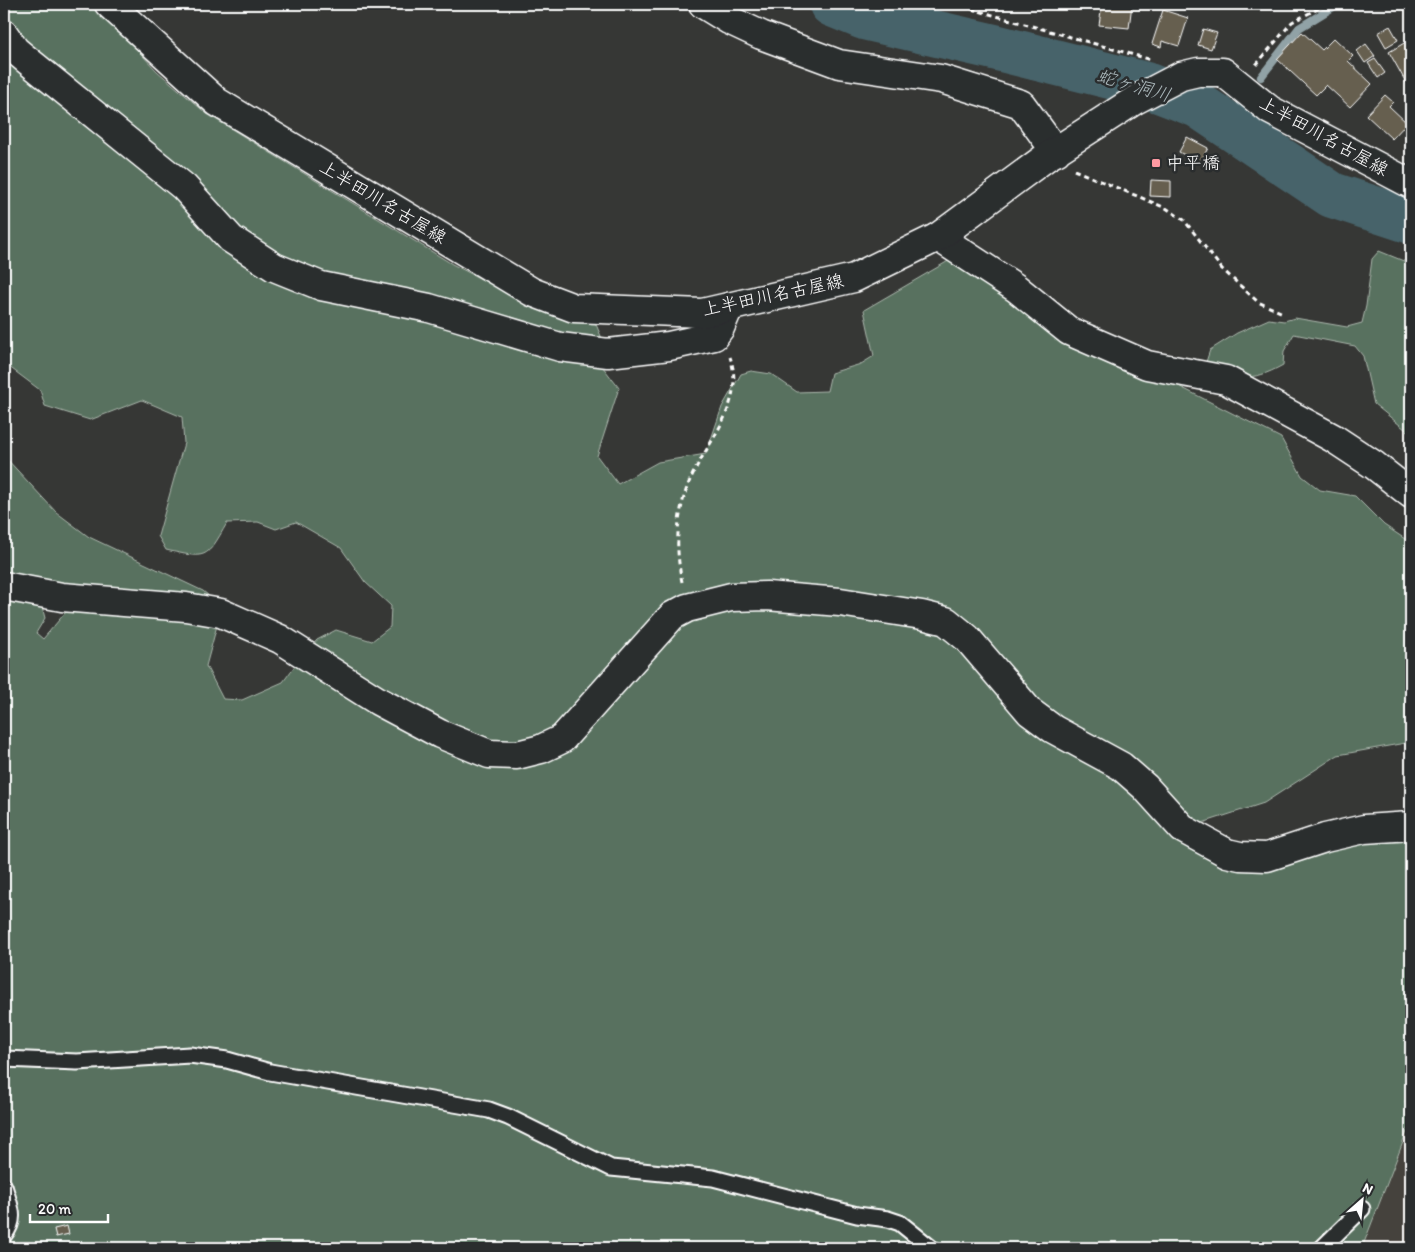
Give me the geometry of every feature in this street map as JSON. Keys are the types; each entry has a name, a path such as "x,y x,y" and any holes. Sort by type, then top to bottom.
{"street":[{"name":"上半田川名古屋線","path":"111,4 217,102 532,292 574,308 702,313 725,317 854,278 938,237 1051,155 1135,100 1181,76 1198,72 1222,72 1270,110 1411,184"},
{"path":"703,4 729,20 761,35 839,64 941,79 1021,104 1051,155"},
{"path":"4,34 15,50 184,187 231,239 282,270 320,286 429,308 560,347 608,353 669,346 714,336 725,317"},
{"path":"938,237 1016,288 1069,331 1147,365 1226,380 1333,438 1374,465 1411,494"},
{"path":"4,586 62,597 186,607 221,613 280,639 347,683 440,734 490,754 517,755 541,749 562,739 672,616 687,608 731,597 767,596 849,604 922,614 946,621 967,638 1030,712 1053,729 1121,766 1145,787 1183,829 1226,853 1240,856 1267,857 1325,838 1364,829 1411,826"}],"lane":[{"path":"4,1059 77,1062 190,1055 227,1060 270,1072 488,1110 508,1116 611,1168 713,1178 857,1215 888,1219 900,1223 931,1248"},
{"path":"4,1186 12,1218 11,1226 4,1234"},
{"path":"1322,1248 1362,1209"}],"path":[{"path":"954,4 1084,43 1154,61"},
{"path":"1252,70 1292,22 1327,4"},
{"path":"1051,155 1166,208 1184,220 1222,269 1258,302 1283,313"},
{"path":"687,608 677,556 678,518 690,480 732,402 734,369 725,317"}],"shaded area":[{"path":"1411,1090 1411,1248 1362,1248 1410,1124 1405,1101"}],"green space":[{"path":"4,4 94,4 157,71 207,114 452,264 531,305 595,322 603,341 573,340 526,326 492,312 423,295 343,285 267,252 43,63 4,19"},
{"path":"4,50 173,189 216,239 596,358 619,388 597,456 618,484 658,462 706,454 722,407 741,374 751,371 771,374 797,392 827,391 831,373 861,364 874,356 864,310 957,256 1141,367 1281,438 1302,476 1320,490 1355,496 1384,525 1411,543 1411,742 1338,755 1264,803 1196,825 1061,725 956,621 696,599 558,736 491,748 308,651 317,640 336,630 372,641 390,627 391,606 365,582 341,548 296,522 276,529 258,522 227,523 214,544 204,554 190,555 166,550 158,536 184,443 182,417 142,400 90,420 45,406 40,390 4,363"},
{"path":"1379,251 1411,264 1411,434 1374,404 1363,356 1355,346 1294,334 1284,351 1283,365 1261,375 1252,376 1236,375 1206,362 1210,350 1237,333 1269,319 1284,321 1295,318 1347,327 1362,323 1372,259"},
{"path":"4,456 56,512 89,537 203,591 209,596 204,602 74,587 4,573"},
{"path":"4,592 41,603 45,618 36,633 43,639 65,613 85,598 219,618 206,666 223,699 242,700 283,682 297,663 537,759 676,619 732,602 923,619 1113,768 1224,861 1411,832 1411,1090 1405,1101 1410,1124 1362,1248 4,1248"}],"building":[{"path":"1102,4 1132,4 1129,28 1099,25"},
{"path":"1163,10 1188,18 1179,46 1162,41 1161,47 1152,44"},
{"path":"1390,26 1398,40 1386,47 1378,33"},
{"path":"1203,29 1217,33 1211,49 1198,45"},
{"path":"1302,32 1322,50 1334,38 1353,56 1348,61 1372,84 1350,107 1326,85 1316,95 1277,59"},
{"path":"1411,39 1411,85 1408,86 1389,52"},
{"path":"1366,44 1375,56 1365,63 1357,51"},
{"path":"1375,59 1385,73 1378,78 1368,63"},
{"path":"1385,95 1393,102 1389,106 1407,123 1392,139 1366,115"},
{"path":"1187,137 1208,148 1200,163 1179,152"},
{"path":"1151,180 1171,181 1171,197 1150,196"},
{"path":"67,1226 69,1234 56,1237 54,1229"}],"waterway":[{"name":"蛇ヶ洞川","path":"832,4 864,17 1146,85 1198,105 1332,195 1411,221"},
{"path":"1261,77 1299,28 1338,4"},
{"path":"1227,123 1239,107"}],"place":[{"name":"中平橋","path":"1156,163"}]}
